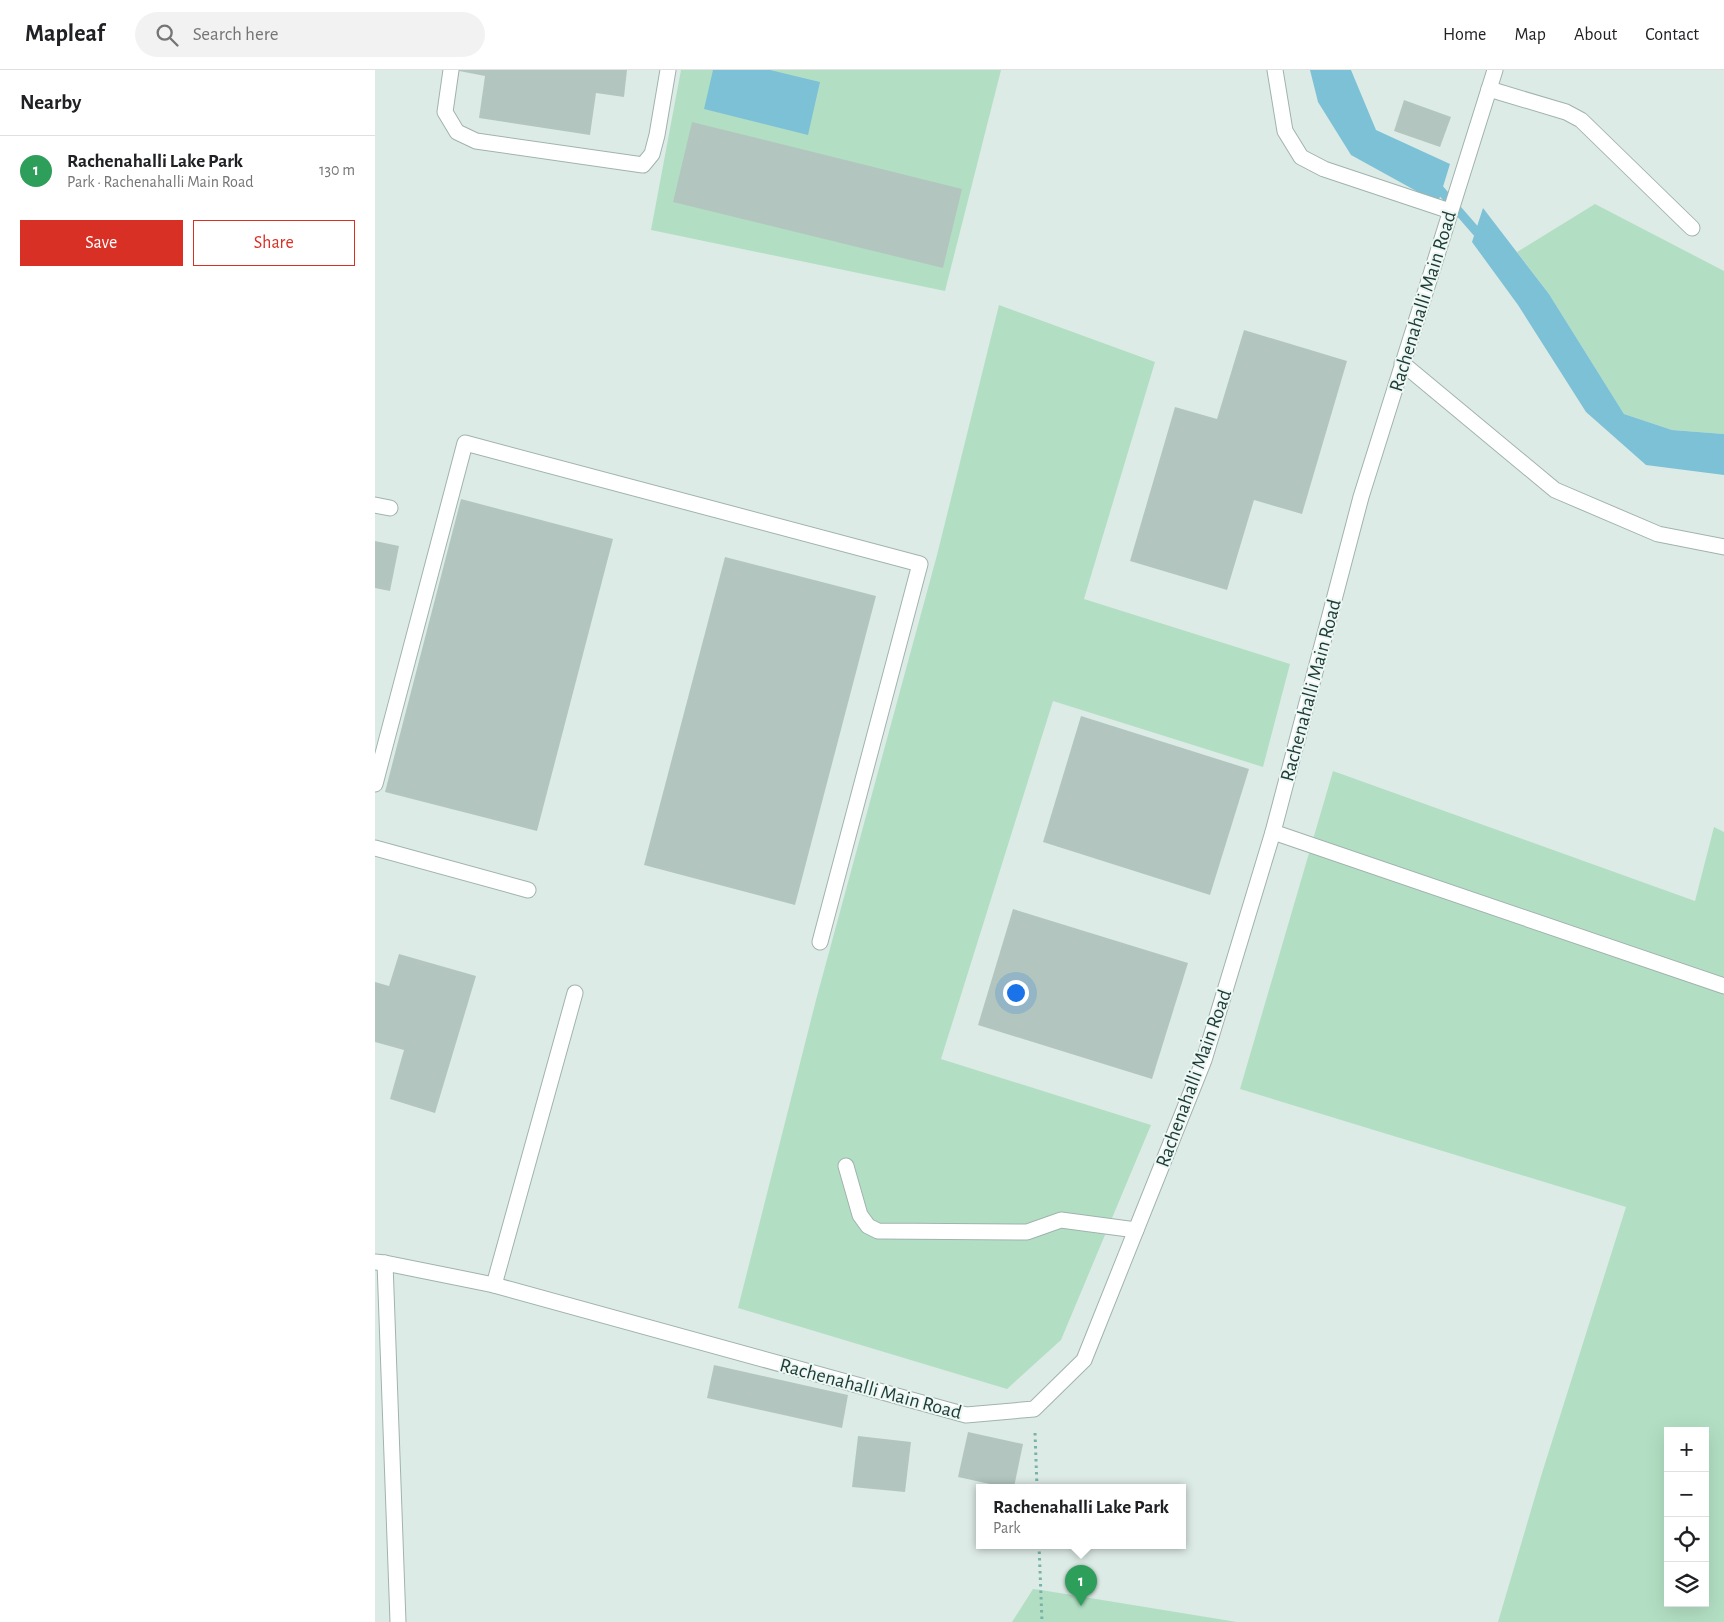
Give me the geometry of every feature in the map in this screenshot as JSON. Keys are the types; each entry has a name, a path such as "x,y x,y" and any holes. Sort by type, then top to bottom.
{"street":[{"path":"451,70 445,112 457,132 476,141 643,166 652,154 657,135 667,70"},
{"path":"1275,70 1285,132 1301,157 1324,169 1413,199 1449,214"},
{"name":"Rachenahalli Main Road","path":"380,1262 494,1285 966,1415 1035,1409 1084,1360 1204,1060 1273,832 1361,497 1495,70"},
{"path":"1489,89 1566,112 1581,120 1692,228"},
{"path":"1402,363 1555,490 1659,534 1724,547"},
{"path":"375,784 465,443 920,564 821,942"},
{"path":"375,505 390,508"},
{"path":"1273,832 1724,986"},
{"path":"375,848 528,890"},
{"path":"494,1285 575,993"},
{"path":"846,1166 860,1215 868,1226 878,1231 1027,1232 1061,1220 1136,1230"},
{"path":"380,1262 398,1622"}],"path":[{"path":"1035,1409 1037,1484"},
{"path":"1039,1549 1042,1622"}],"green space":[{"path":"681,70 1001,70 945,291 651,230"},
{"path":"1595,204 1724,271 1724,434 1672,430 1624,414 1549,294 1517,252"},
{"path":"999,305 1155,362 1084,599 1290,664 1263,767 1053,701 941,1059 1151,1125 1061,1340 1007,1389 738,1308 816,1000 937,555"},
{"path":"1333,771 1695,901 1714,827 1724,832 1724,1622 1498,1622 1542,1473 1626,1207 1240,1089"},
{"path":"1033,1589 1041,1590 1237,1622 1012,1622"}],"water":[{"path":"713,70 770,70 820,82 808,135 704,109"},
{"path":"1310,70 1351,70 1376,130 1450,164 1438,203 1351,155 1318,102"},
{"path":"1483,208 1549,294 1624,414 1672,430 1724,434 1724,475 1646,465 1586,412 1518,305 1472,242"}],"building":[{"path":"454,70 627,70 624,97 596,93 590,135 479,118 485,76"},
{"path":"1404,100 1451,117 1440,147 1394,131"},
{"path":"692,122 962,189 943,268 673,202"},
{"path":"1244,330 1347,361 1302,514 1254,500 1227,590 1130,561 1175,407 1217,419"},
{"path":"461,499 613,539 537,831 385,792"},
{"path":"375,541 399,546 390,591 375,588"},
{"path":"725,557 876,596 795,905 644,865"},
{"path":"1081,716 1249,769 1210,895 1043,842"},
{"path":"1013,909 1188,963 1152,1079 978,1025"},
{"path":"399,954 476,976 435,1113 390,1099 404,1050 375,1042 375,982 389,986"},
{"path":"714,1365 848,1395 842,1428 707,1398"},
{"path":"968,1432 1023,1444 1015,1484 990,1484 958,1477"},
{"path":"858,1436 911,1442 905,1492 852,1487"}],"waterway":[{"path":"1435,184 1482,238"}],"place":[{"name":"Rachenahalli Lake Park","path":"1081,1606"}]}
